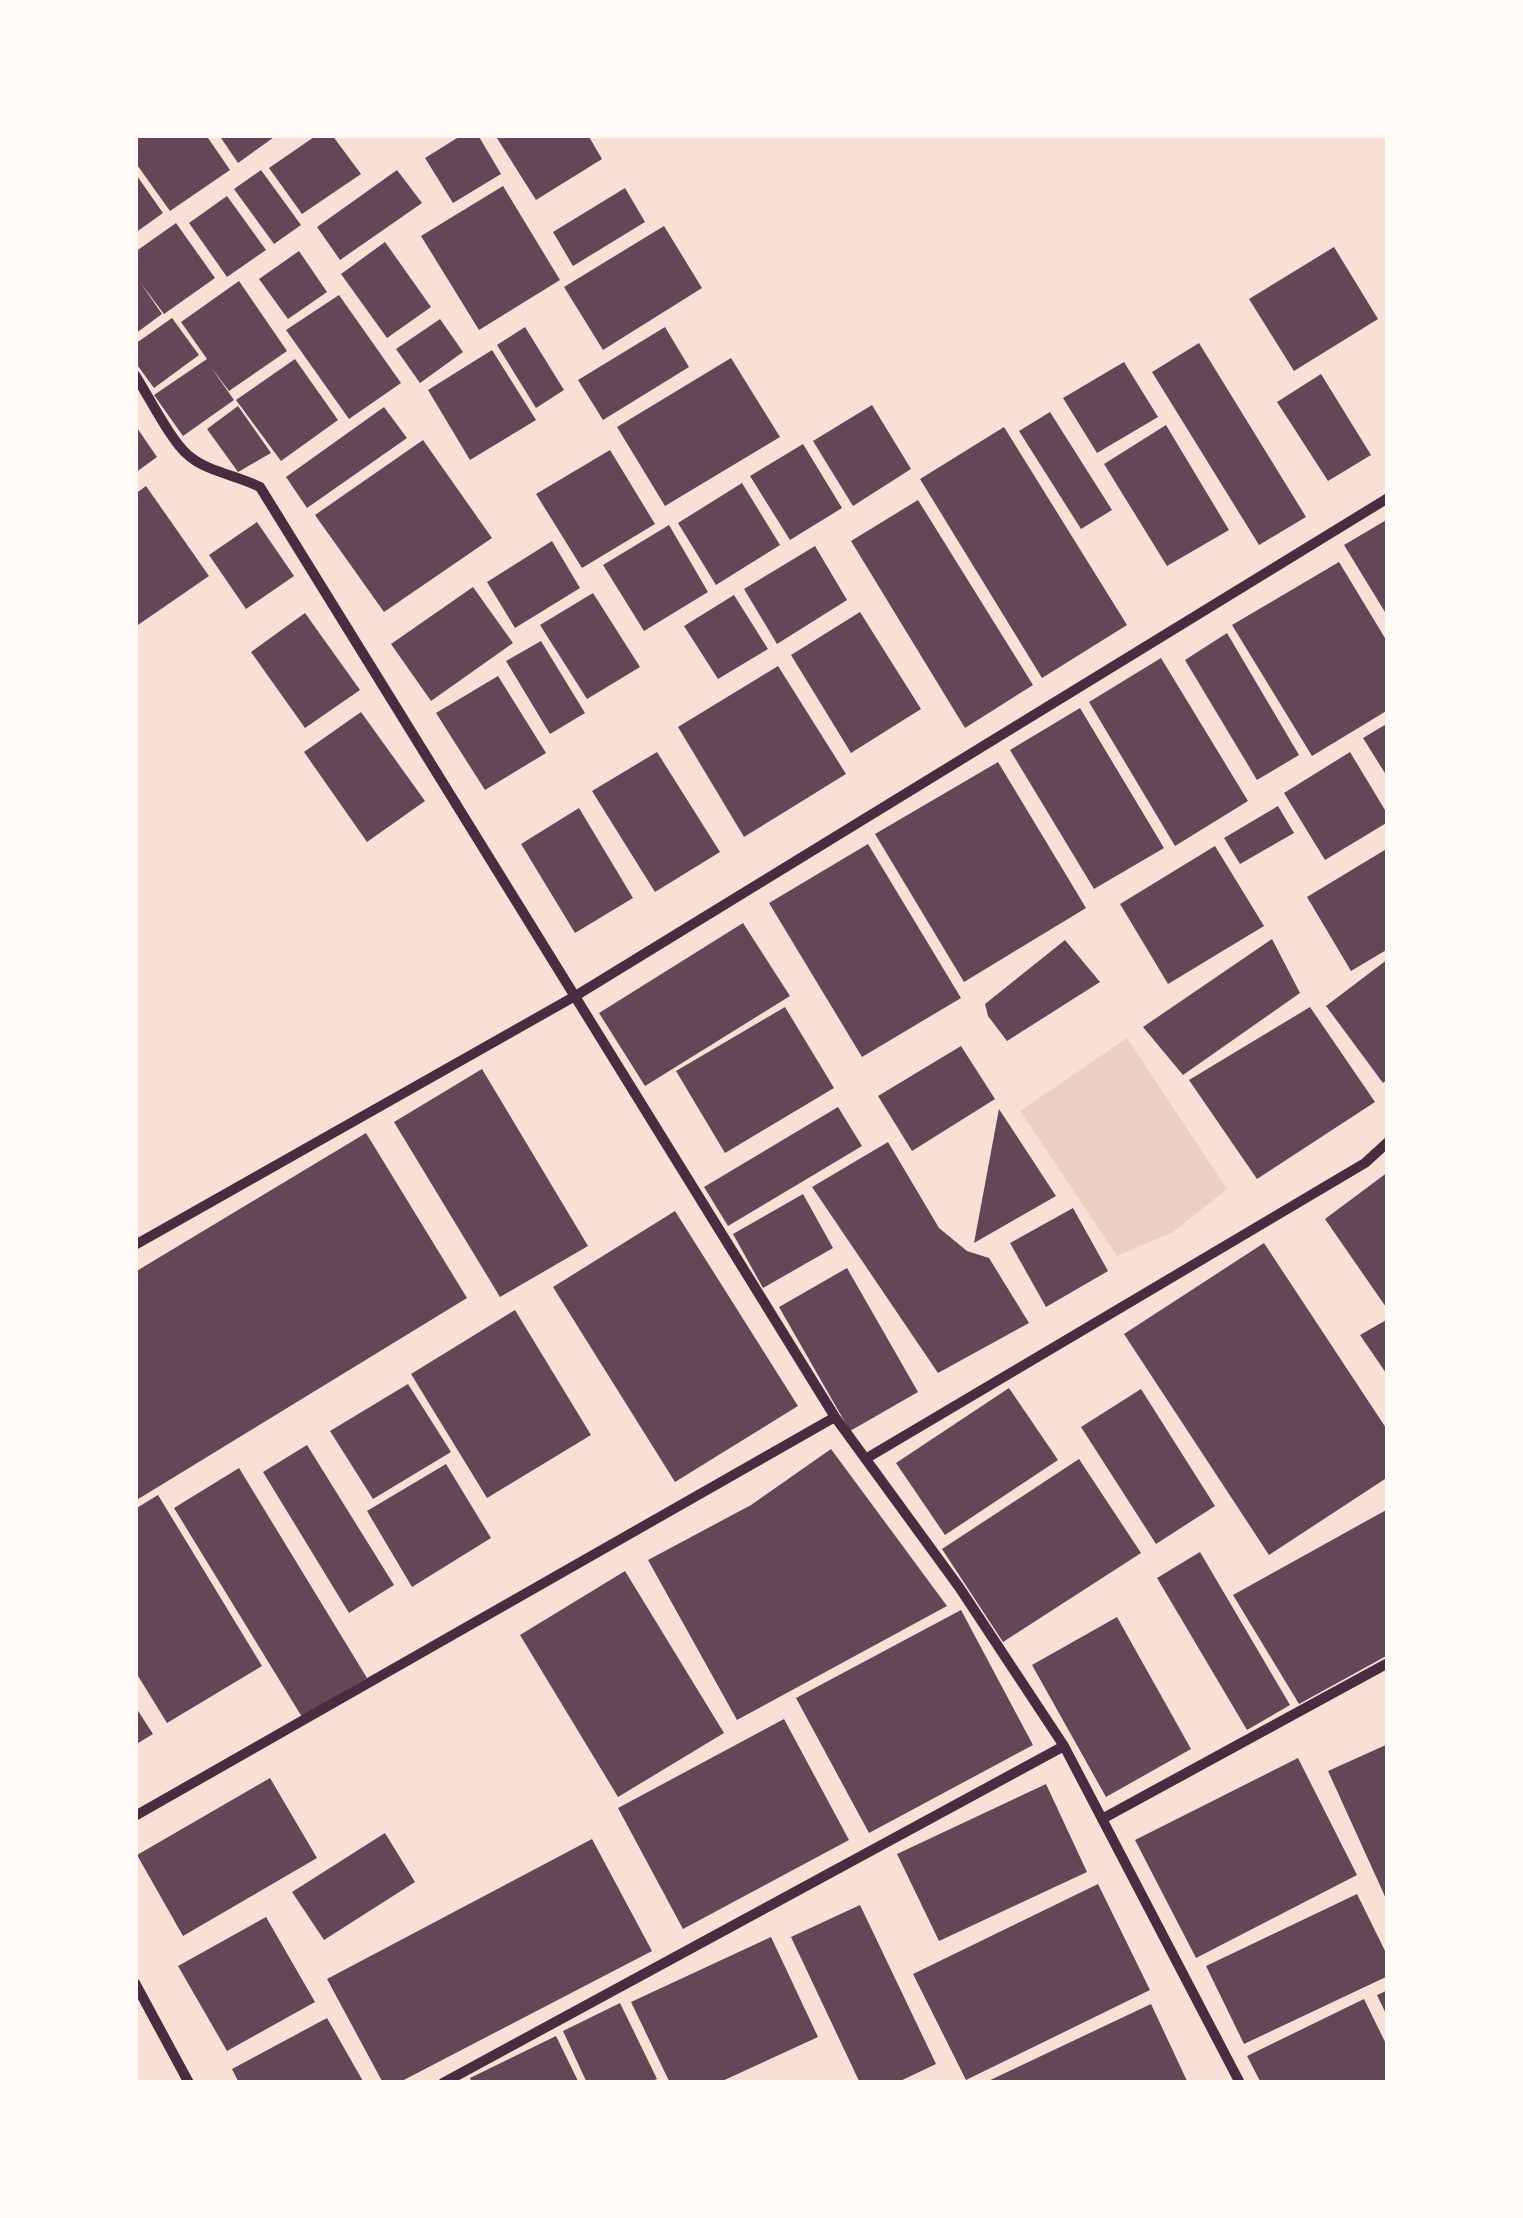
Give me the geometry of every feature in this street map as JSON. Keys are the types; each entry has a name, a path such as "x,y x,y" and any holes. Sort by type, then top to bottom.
{"street":[{"path":"135,375 186,454 213,470 260,486 836,1417 970,1604 1064,1746 1240,2083"},
{"path":"135,1245 577,995 1388,498"},
{"path":"866,1458 1365,1163 1388,1142"},
{"path":"135,1816 836,1417"},
{"path":"1102,1820 1388,1663"},
{"path":"443,2083 1064,1746"},
{"path":"135,1983 189,2083"}],"shaded area":[{"path":"1127,1038 1227,1189 1173,1232 1117,1256 1020,1111"}],"building":[{"path":"135,135 206,135 230,170 170,211 135,162"},
{"path":"219,135 277,135 238,163"},
{"path":"317,135 332,135 361,174 302,214 269,168"},
{"path":"462,135 478,135 501,174 453,203 425,158"},
{"path":"495,135 588,135 602,159 536,200"},
{"path":"261,170 301,225 274,244 234,189"},
{"path":"397,170 422,203 340,260 317,227"},
{"path":"135,173 163,213 135,233"},
{"path":"503,186 560,280 479,330 421,236"},
{"path":"625,188 645,222 573,266 553,232"},
{"path":"227,196 266,250 227,277 189,223"},
{"path":"176,223 215,278 164,314 140,282 162,314 135,334 135,252"},
{"path":"664,226 702,288 603,350 564,287"},
{"path":"385,242 431,307 387,338 341,274"},
{"path":"1334,247 1378,319 1294,371 1249,299"},
{"path":"299,251 327,292 288,319 259,279"},
{"path":"239,281 287,351 229,391 210,366 234,400 183,436 154,395 207,359 181,322"},
{"path":"339,295 401,383 349,419 286,330"},
{"path":"172,318 199,355 154,388 135,362 135,344"},
{"path":"440,319 463,352 420,383 396,349"},
{"path":"525,327 564,390 536,408 497,345"},
{"path":"665,327 689,367 603,420 578,380"},
{"path":"1199,343 1306,517 1259,545 1152,372"},
{"path":"492,350 536,420 470,460 428,390"},
{"path":"731,358 780,437 665,506 617,427"},
{"path":"295,359 338,420 281,461 236,400"},
{"path":"1124,362 1158,417 1097,453 1063,398"},
{"path":"1321,374 1371,455 1328,481 1277,402"},
{"path":"872,405 911,469 853,506 813,441"},
{"path":"238,406 271,453 238,472 207,429"},
{"path":"384,407 407,438 307,508 286,477"},
{"path":"1050,412 1112,510 1081,529 1019,431"},
{"path":"135,425 157,457 135,473"},
{"path":"1166,425 1229,530 1167,566 1104,464"},
{"path":"1004,427 1127,625 1042,678 920,479"},
{"path":"423,440 492,538 384,612 315,515"},
{"path":"803,444 842,508 790,540 750,476"},
{"path":"610,450 655,524 582,568 536,494"},
{"path":"742,483 780,545 716,585 678,523"},
{"path":"146,486 209,576 135,627 135,494"},
{"path":"918,500 1033,685 965,728 851,541"},
{"path":"1388,519 1388,617 1344,545"},
{"path":"257,522 294,576 246,609 209,555"},
{"path":"669,525 708,592 644,631 603,565"},
{"path":"552,541 580,588 515,628 487,582"},
{"path":"815,546 847,600 777,644 744,589"},
{"path":"1339,562 1388,643 1388,710 1312,756 1232,625"},
{"path":"473,587 513,643 431,701 391,644"},
{"path":"593,593 640,667 587,699 540,625"},
{"path":"734,595 768,649 718,679 684,626"},
{"path":"860,612 921,709 851,753 791,655"},
{"path":"305,613 360,690 305,728 251,652"},
{"path":"1227,633 1299,755 1257,780 1185,660"},
{"path":"541,641 585,713 550,734 506,661"},
{"path":"1161,658 1248,801 1175,846 1089,702"},
{"path":"778,666 846,774 744,837 678,727"},
{"path":"498,676 546,753 485,790 436,713"},
{"path":"1080,708 1164,848 1094,889 1010,750"},
{"path":"361,712 425,801 367,842 304,752"},
{"path":"1388,723 1388,778 1363,738"},
{"path":"657,752 720,852 655,892 592,791"},
{"path":"1350,752 1388,815 1388,822 1325,860 1284,793"},
{"path":"998,762 1086,908 964,982 875,834"},
{"path":"1278,806 1294,833 1240,864 1224,838"},
{"path":"579,808 633,898 575,933 521,844"},
{"path":"868,844 961,998 862,1057 769,903"},
{"path":"1215,846 1264,926 1168,984 1120,904"},
{"path":"1388,848 1388,949 1351,971 1307,897"},
{"path":"743,923 790,996 645,1086 599,1013"},
{"path":"1272,939 1300,993 1183,1075 1143,1027"},
{"path":"1065,940 1100,982 1007,1041 988,1016 985,1004"},
{"path":"1388,959 1388,1079 1383,1083 1326,1006"},
{"path":"785,1007 834,1088 725,1153 676,1071"},
{"path":"1310,1007 1375,1102 1257,1179 1189,1080"},
{"path":"961,1046 995,1099 912,1151 878,1096"},
{"path":"482,1069 588,1246 500,1297 394,1122"},
{"path":"838,1107 862,1146 728,1226 704,1187"},
{"path":"999,1109 1056,1196 974,1243"},
{"path":"366,1133 467,1298 135,1501 135,1272"},
{"path":"888,1142 939,1228 967,1251 989,1258 1029,1323 938,1373 812,1187"},
{"path":"1388,1172 1388,1310 1325,1219"},
{"path":"803,1194 833,1248 763,1288 733,1234"},
{"path":"1073,1208 1108,1271 1046,1307 1010,1243"},
{"path":"675,1211 798,1406 675,1482 553,1287"},
{"path":"1264,1243 1388,1431 1388,1477 1269,1555 1124,1334"},
{"path":"847,1268 918,1392 850,1431 779,1307"},
{"path":"515,1310 591,1435 487,1498 411,1374"},
{"path":"1388,1319 1388,1376 1360,1335"},
{"path":"408,1384 451,1452 373,1499 330,1431"},
{"path":"1009,1388 1058,1460 945,1535 896,1463"},
{"path":"1141,1389 1215,1506 1156,1544 1081,1427"},
{"path":"307,1445 394,1585 349,1613 263,1472"},
{"path":"831,1449 947,1606 737,1720 648,1560 751,1505"},
{"path":"1079,1459 1141,1553 1003,1642 942,1549"},
{"path":"446,1464 491,1538 412,1587 367,1511"},
{"path":"239,1468 367,1678 302,1717 174,1508"},
{"path":"158,1495 262,1666 167,1723 135,1671 135,1509"},
{"path":"1388,1509 1388,1655 1299,1704 1233,1595"},
{"path":"1200,1552 1290,1705 1247,1730 1157,1578"},
{"path":"625,1571 724,1733 618,1797 520,1635"},
{"path":"961,1610 1033,1745 869,1833 796,1698"},
{"path":"1117,1617 1191,1749 1106,1797 1032,1665"},
{"path":"135,1706 153,1734 135,1745"},
{"path":"784,1719 849,1840 683,1929 618,1808"},
{"path":"1388,1744 1388,1903 1328,1771"},
{"path":"1298,1758 1357,1875 1196,1958 1135,1840"},
{"path":"270,1778 317,1858 183,1936 137,1855"},
{"path":"1046,1784 1087,1872 939,1941 897,1854"},
{"path":"385,1833 415,1882 324,1940 292,1892"},
{"path":"592,1839 652,1951 398,2083 383,2083 327,1979"},
{"path":"1098,1884 1150,1990 966,2080 913,1974"},
{"path":"1357,1894 1388,1957 1388,1976 1244,2044 1206,1966"},
{"path":"860,1905 936,2064 896,2083 860,2083 791,1937"},
{"path":"266,1917 315,2002 227,2051 178,1966"},
{"path":"771,1937 818,2037 718,2083 670,2083 631,2002"},
{"path":"1388,1990 1388,2018 1377,1995"},
{"path":"1364,1999 1388,2048 1388,2083 1261,2083 1247,2056"},
{"path":"620,2003 657,2079 648,2083 587,2083 563,2031"},
{"path":"1151,2004 1188,2083 984,2083"},
{"path":"327,2018 364,2083 239,2083 232,2069"},
{"path":"556,2036 579,2083 472,2083 470,2078"}]}
